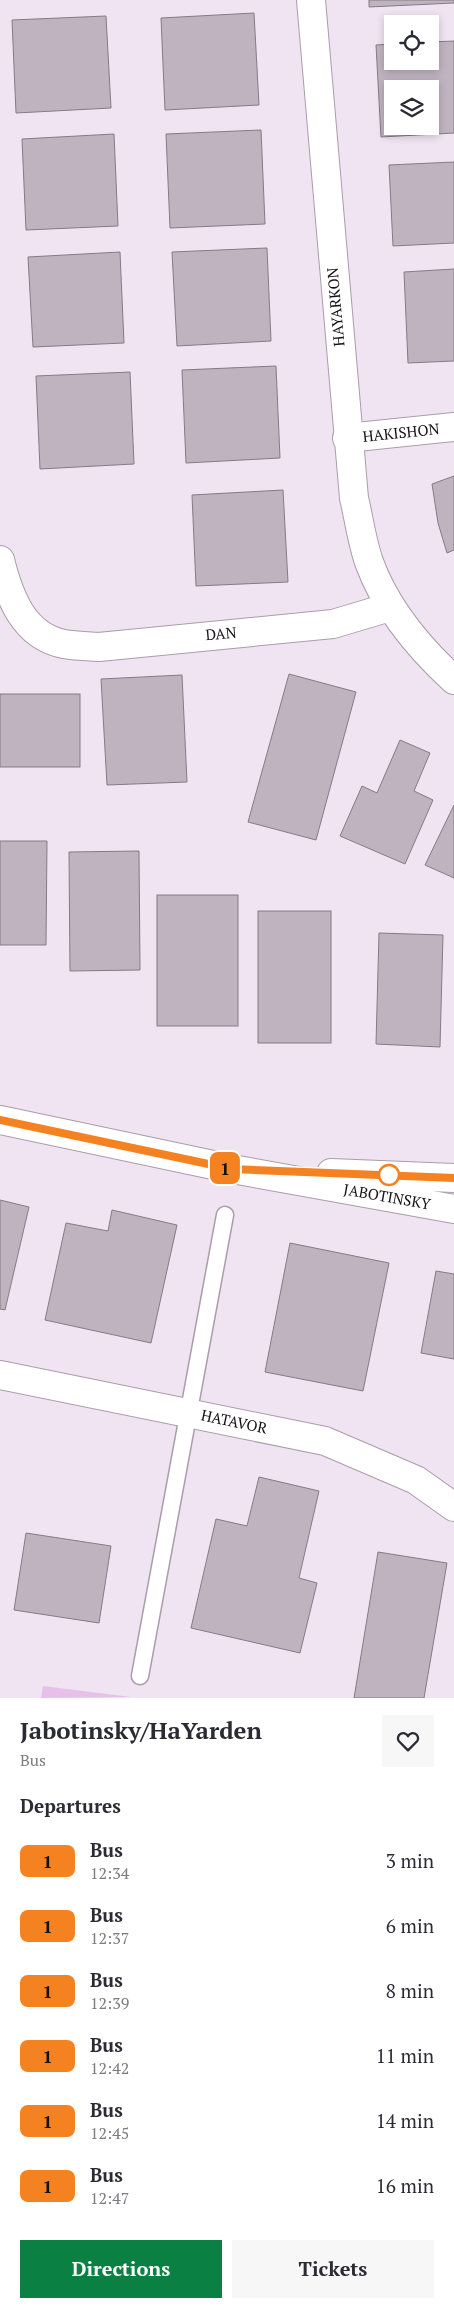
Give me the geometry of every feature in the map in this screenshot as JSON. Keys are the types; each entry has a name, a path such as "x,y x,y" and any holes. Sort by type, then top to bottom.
{"street":[{"name":"HAYARKON","path":"311,0 347,438 354,498 369,562 390,607"},
{"name":"HAKISHON","path":"347,438 454,427"},
{"name":"DAN","path":"0,560 14,604 35,632 62,643 99,647 333,624 390,607"},
{"path":"390,607 426,655 454,680"},
{"name":"JABOTINSKY","path":"0,1120 232,1169 454,1210"},
{"name":"JABOTINSKY","path":"232,1169 454,1178"},
{"name":"HATAVOR","path":"0,1375 325,1441 416,1480 454,1507"}],"lane":[{"path":"140,1676 225,1215"}],"shaded area":[{"path":"43,1686 131,1697 41,1698"}],"building":[{"path":"369,0 454,0 454,3 369,7"},
{"path":"254,13 259,105 165,110 161,18"},
{"path":"106,16 111,108 16,113 12,20"},
{"path":"454,41 454,133 439,134 439,80 384,80 384,135 418,135 381,137 376,45 384,44 384,70 439,70 439,42"},
{"path":"261,130 265,224 170,228 166,134"},
{"path":"114,134 118,226 26,230 22,139"},
{"path":"454,162 454,243 393,246 389,165"},
{"path":"267,248 271,341 177,346 172,252"},
{"path":"120,252 124,343 33,347 28,257"},
{"path":"454,269 454,361 408,363 404,272"},
{"path":"276,366 280,458 186,463 182,370"},
{"path":"130,372 134,464 40,469 36,376"},
{"path":"454,476 454,550 447,553 438,523 432,484"},
{"path":"283,490 288,582 196,586 192,495"},
{"path":"289,674 356,692 316,840 248,822"},
{"path":"182,675 187,782 107,785 101,679"},
{"path":"0,694 80,694 80,767 0,767"},
{"path":"400,740 430,753 414,791 433,800 405,864 340,836 362,786 377,793"},
{"path":"454,805 454,878 425,865"},
{"path":"0,841 47,841 46,945 0,945"},
{"path":"139,851 140,970 70,971 69,852"},
{"path":"157,895 238,895 238,1026 157,1026"},
{"path":"258,911 331,911 331,1043 258,1043"},
{"path":"379,933 443,935 440,1047 376,1044"},
{"path":"0,1200 29,1207 5,1310 0,1309"},
{"path":"112,1210 177,1225 151,1343 45,1320 66,1223 108,1231"},
{"path":"290,1243 389,1263 363,1391 265,1372"},
{"path":"436,1271 454,1274 454,1359 421,1353"},
{"path":"259,1477 319,1491 299,1578 317,1583 300,1653 191,1628 216,1519 247,1526"},
{"path":"26,1533 111,1546 99,1623 14,1610"},
{"path":"378,1552 447,1563 424,1698 354,1698"}],"bus line":[{"name":"1","path":"0,1120 232,1169 454,1178"}]}
